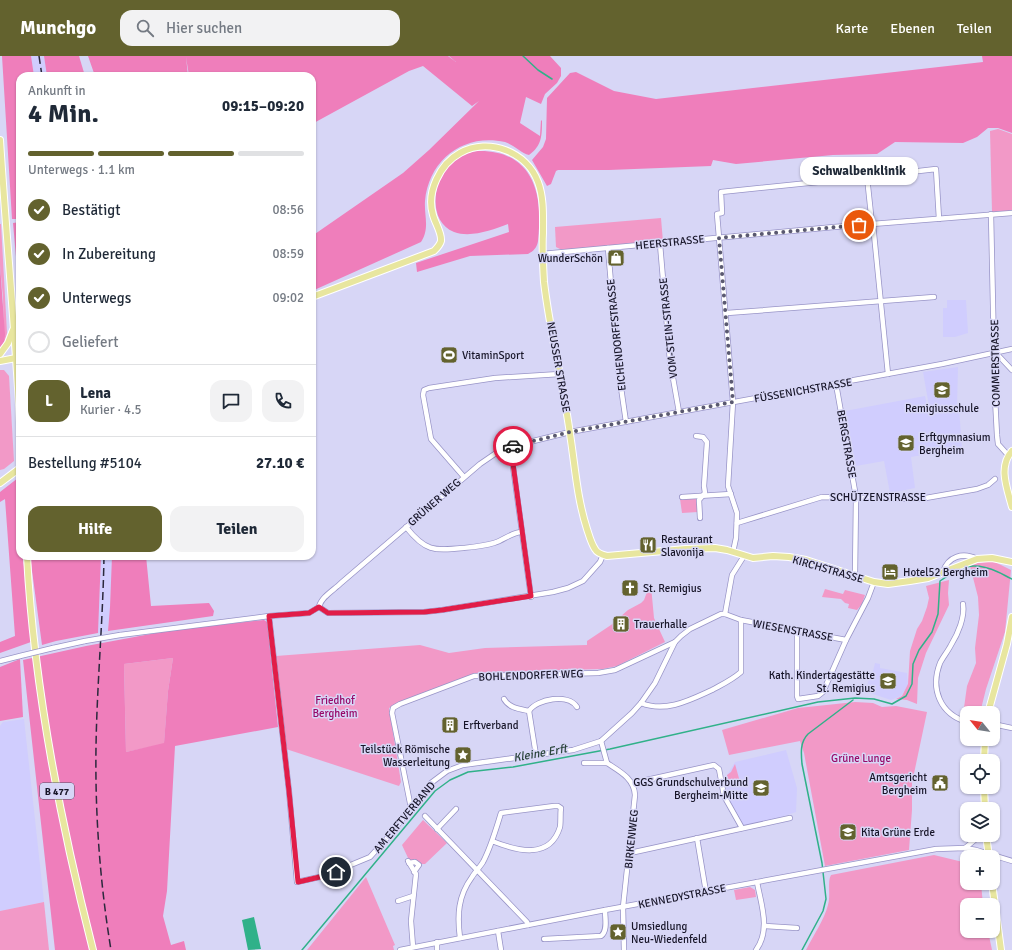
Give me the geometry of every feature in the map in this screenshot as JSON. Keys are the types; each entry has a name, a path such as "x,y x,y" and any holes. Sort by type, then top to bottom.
{"main road":[{"path":"0,140 16,358 0,360"},
{"name":"NEUSSER STRASSE","path":"316,296 430,253 436,249 441,240 432,210 433,190 439,175 447,164 460,153 469,149 490,147 506,150 519,157 534,173 538,182 542,201 542,254 546,292 570,432 581,510 591,541 595,549 603,554"},
{"path":"0,354 8,343 14,326"},
{"name":"COMMERSTRASSE","path":"1010,453 1005,464 1004,476 1012,507"},
{"path":"0,483 16,471"},
{"path":"0,477 13,473"},
{"name":"KIRCHSTRASSE","path":"603,554 607,556 715,548 753,558 773,556 806,560 874,582 888,584 928,578 977,559 992,558 1012,562"},
{"name":"B 477","path":"27,560 37,660 50,751 72,864 93,950"},
{"path":"28,569 31,560"},
{"path":"990,706 1007,644 1012,617"},
{"path":"993,890 1001,950"}],"street":[{"path":"733,552 736,538 737,513 728,486 733,402 717,214 722,213 721,192 867,178 936,169 939,219"},
{"path":"867,178 888,374"},
{"name":"HEERSTRASSE","path":"542,254 873,224 991,214 1012,214"},
{"name":"COMMERSTRASSE","path":"991,214 997,435 998,444 1001,448 1010,453"},
{"name":"VOM-STEIN-STRASSE","path":"660,244 670,361 679,412"},
{"name":"EICHENDORFFSTRASSE","path":"608,248 618,367 626,422"},
{"path":"726,313 934,297"},
{"name":"FÜSSENICHSTRASSE","path":"570,432 836,384 1012,349"},
{"path":"995,352 1012,370"},
{"path":"464,477 430,436 423,396 424,390 495,378 560,374"},
{"name":"BERGSTRASSE","path":"836,384 856,497 855,576"},
{"name":"GRÜNER WEG","path":"319,607 324,598 488,458 508,447 570,432"},
{"path":"696,436 703,437 707,442 704,486 705,493 699,500 700,518"},
{"path":"508,447 511,452 531,596"},
{"name":"SCHÜTZENSTRASSE","path":"737,523 822,497 920,499 977,489 988,485 994,479"},
{"path":"682,497 731,494"},
{"path":"406,527 421,544 438,550 486,545 506,538 515,532 522,532"},
{"path":"0,661 53,648 120,635 269,616 309,613 319,607 328,613 424,612 531,596 568,588 584,581 600,562 603,554"},
{"path":"607,763 602,743 641,703 655,684 675,642 690,629 715,616 725,614 732,575 744,556"},
{"name":"WIESENSTRASSE","path":"725,614 741,620 846,640 874,582"},
{"path":"960,720 946,711 939,699 936,680 942,659 951,646 958,630 964,604"},
{"name":"AM ERFTVERBAND","path":"269,616 298,882 324,876 370,857 389,836 431,783 447,771 464,765 573,750 602,743"},
{"path":"641,703 655,706 668,706 684,703 734,679 741,672 741,620"},
{"path":"798,631 798,699 818,696 823,692 846,640"},
{"name":"BOHLENDORFER WEG","path":"411,808 392,713 393,708 474,676 598,673 611,671 675,642"},
{"path":"536,755 529,711 534,705 561,698 570,701 577,707"},
{"path":"504,699 510,706 529,711"},
{"path":"1000,725 1012,728"},
{"path":"584,763 607,763 622,773 633,783 714,765 717,766 719,769 724,796 742,828"},
{"name":"BIRKENWEG","path":"624,950 623,907 630,853 635,794 633,783"},
{"path":"460,938 458,914 460,900 466,887 483,863 501,813 558,806 561,808 560,825 556,835 548,845 529,851 492,841"},
{"path":"437,829 456,809"},
{"path":"425,816 527,922 528,925"},
{"path":"630,853 790,818"},
{"path":"697,838 706,892"},
{"path":"965,848 972,842"},
{"name":"KENNEDYSTRASSE","path":"400,950 605,910 936,849 965,848 972,850"},
{"name":"KENNEDYSTRASSE","path":"1000,858 1012,861"},
{"path":"413,947 413,896 416,874 414,872 409,862 415,862 419,865 414,872"},
{"path":"756,950 760,945 765,926 757,882"},
{"path":"398,901 413,896"},
{"path":"544,939 601,936 606,930 605,910"},
{"path":"765,926 797,928"},
{"path":"498,931 501,950"},
{"path":"437,942 437,950"}],"shaded area":[{"path":"2,56 31,56 33,72 16,72 16,219 12,219"},
{"path":"31,56 44,56 46,72 33,72"},
{"path":"44,56 79,56 84,72 46,72"},
{"path":"88,56 448,56 456,62 449,56 550,56 561,68 561,76 557,83 545,94 541,104 526,97 520,123 540,136 541,120 542,121 542,131 539,144 533,152 529,155 505,142 490,140 463,146 451,152 433,173 428,186 425,201 426,227 424,237 421,242 316,289 316,233 403,173 479,101 472,106 423,66 409,71 316,122 316,72 188,72 186,57 188,72 94,72"},
{"path":"982,56 1012,56 1012,133 998,128 988,128 977,137 963,143 895,142 877,154 833,155 736,164 713,160 711,166 609,170 558,170 556,171 551,184 547,186 532,160 543,147 546,139 547,98 570,73 576,72 614,91 656,99 983,62"},
{"path":"476,151 493,152 507,156 519,163 527,172 534,184 539,212 538,240 535,249 528,254 470,256 417,272 416,263 509,232 508,224 474,234 461,234 446,227 440,220 437,212 436,193 442,175 457,159 468,153"},
{"path":"13,223 16,223 16,256"},
{"path":"0,265 5,335 4,342 0,349"},
{"path":"947,300 966,300 968,333 955,337 943,337 943,308 947,308"},
{"name":"Remigiusschule","path":"958,367 957,407 930,412 923,372"},
{"name":"Erftgymnasium Bergheim","path":"925,396 929,414 959,408 962,448 911,457 915,488 890,493 884,461 856,466 845,411"},
{"path":"16,480 16,560 23,560 31,642 0,653 0,642 15,636 5,499 0,502 0,492"},
{"path":"31,560 101,560 98,633 42,645"},
{"path":"101,560 112,560 108,631 98,633"},
{"path":"112,560 146,560 151,606 209,603 214,611 213,616 108,631"},
{"path":"264,620 267,622 278,727 175,746 167,891 163,916 171,945 184,941 186,950 55,950 23,660 86,646 172,630","holes":["173,658 168,691 164,743 126,752 124,664"]},
{"path":"20,659 23,717 0,721 0,667"},
{"name":"Kath. Kindertagestätte St. Remigius","path":"875,663 880,664 880,668 907,673 908,685 901,696 891,700 867,692 869,678 872,675"},
{"path":"24,719 44,902 0,911 0,726 3,722"},
{"name":"GGS Grundschulverbund Bergheim-Mitte","path":"786,750 797,788 796,812 769,821 743,826 727,797 725,787 729,786 727,775 735,762"},
{"path":"254,917 261,949 248,950 242,920"}],"green space":[{"path":"998,129 1012,134 1012,211 992,212 990,131"},
{"path":"661,218 663,242 562,250 556,247 555,227"},
{"path":"0,224 7,333 4,344 0,350 4,342 3,298 0,265"},
{"path":"0,370 4,370 9,376 14,461 4,469 0,470"},
{"path":"696,498 698,512 682,513 680,499"},
{"path":"993,561 1011,570 1005,632 982,706 964,706 967,686 976,663 975,648 979,615 978,597 970,566 977,563"},
{"path":"949,580 949,605 926,653 918,678 917,704 907,700 896,699 902,696 908,684 910,651 929,598 926,586"},
{"name":"Friedhof Bergheim","path":"651,586 654,618 665,642 617,666 603,669 477,673 389,708 401,782 399,786 286,749 276,656 420,645 449,653 485,648 587,645 587,641 611,625 628,610 641,603"},
{"path":"825,589 843,594 845,590 865,595 862,604 857,610 848,608 849,604 845,603 841,599 822,597"},
{"path":"173,658 168,691 164,744 126,752 124,664"},
{"name":"Grüne Lunge","path":"855,702 873,703 882,707 896,706 927,712 912,783 912,810 909,850 825,866 804,753 800,741 729,755 722,730 798,708"},
{"path":"735,764 740,782 729,784 727,775 731,772"},
{"path":"423,820 447,843 425,864 421,864 417,861 409,860 402,845"},
{"path":"934,855 960,861 960,890 982,890 982,898 960,898 960,938 989,938 992,950 806,950 826,911 829,901 829,881 831,875"},
{"path":"366,877 395,945 393,946 394,950 307,950"},
{"path":"750,887 755,890 756,897 736,900 734,890"},
{"path":"44,902 49,950 0,950 0,911"}],"waterway":[{"path":"523,56 538,70 552,79"},
{"name":"Kleine Erft","path":"302,950 435,791 450,780 468,772 513,767 610,749 818,702 855,698 874,699 892,704 906,696 912,684 913,664 919,650 932,632 938,614 940,581 954,572 974,566 989,569 1012,579"},
{"name":"Kleine Erft","path":"802,950 823,911 826,899 822,863 802,764 802,744 808,734 853,700"}],"railway":[{"path":"39,56 41,72"},
{"path":"104,560 96,772 97,823 101,874 111,950"}],"way so far":[{"path":"513,446 570,432 733,402 719,238 859,225"}],"place":[{"name":"Schwalbenklinik","path":"859,225"},
{"name":"WunderSchön","path":"616,258"},
{"name":"VitaminSport","path":"449,355"},
{"name":"Remigiusschule","path":"942,390"},
{"name":"Erftgymnasium Bergheim","path":"906,443"},
{"name":"Restaurant Slavonija","path":"648,545"},
{"name":"Hotel52 Bergheim","path":"890,572"},
{"name":"St. Remigius","path":"630,588"},
{"name":"Trauerhalle","path":"621,624"},
{"name":"Kath. Kindertagestätte St. Remigius","path":"888,681"},
{"name":"Erftverband","path":"450,725"},
{"name":"Teilstück Römische Wasserleitung","path":"463,755"},
{"name":"Amtsgericht Bergheim","path":"940,783"},
{"name":"GGS Grundschulverbund Bergheim-Mitte","path":"761,788"},
{"name":"Kita Grüne Erde","path":"848,832"},
{"name":"Umsiedlung Neu-Wiedenfeld","path":"618,932"}],"route":[{"path":"336,872 298,882 269,616 309,613 318,607 322,608 328,613 424,612 531,596 513,464 511,452 508,447 513,446"}]}
